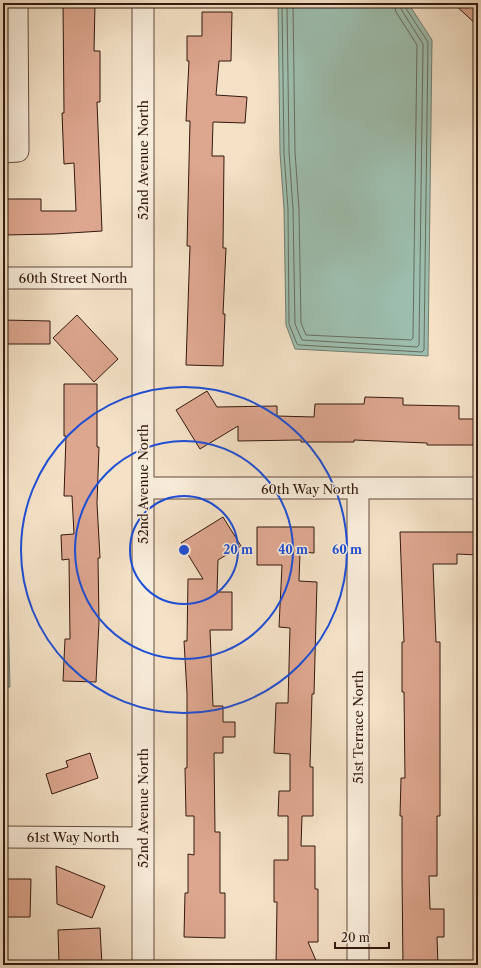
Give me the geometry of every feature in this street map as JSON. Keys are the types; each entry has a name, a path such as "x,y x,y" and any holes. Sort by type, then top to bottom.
{"street":[{"path":"11,152 16,3"},
{"name":"52nd Avenue North","path":"143,3 143,965"},
{"name":"60th Street North","path":"3,278 143,278"},
{"name":"60th Way North","path":"143,488 478,488"},
{"name":"51st Terrace North","path":"358,489 358,965"},
{"name":"61st Way North","path":"3,837 143,838"}],"water":[{"path":"278,3 408,3 432,40 428,356 295,349 286,325 284,209 280,153"},
{"path":"3,387 10,687 3,687"}],"building":[{"path":"63,3 95,3 94,51 100,51 100,102 97,102 102,231 5,235 4,199 41,199 41,211 76,211 74,163 64,164 62,113 64,113"},
{"path":"453,3 478,3 478,26"},
{"path":"202,12 232,12 231,61 219,61 216,95 247,97 245,123 213,122 212,156 224,156 223,248 226,248 223,314 225,314 223,366 186,365 190,246 187,246 190,121 186,121 189,61 187,61 187,36 202,36"},
{"path":"77,315 118,359 94,382 53,338"},
{"path":"3,320 50,321 50,344 3,344"},
{"path":"64,384 97,384 97,447 99,447 97,503 100,558 98,558 99,622 96,682 63,681 65,639 70,639 69,559 62,560 61,535 74,534 72,496 64,496 66,436 64,436"},
{"path":"207,391 217,407 277,406 277,416 314,417 315,404 364,404 365,397 403,398 403,405 459,406 459,419 474,419 474,445 427,445 427,443 354,440 354,442 301,442 301,440 238,441 238,426 200,449 176,410"},
{"path":"223,517 241,546 218,560 217,592 232,592 232,630 210,630 213,706 223,706 223,722 235,722 235,737 223,737 223,753 214,753 215,832 220,832 220,893 225,893 225,938 184,937 185,893 188,893 188,854 194,855 194,816 186,816 185,768 187,768 187,693 184,641 187,641 188,579 203,579 181,543"},
{"path":"257,527 314,527 314,553 300,552 299,581 317,582 314,694 312,694 310,767 313,767 313,816 302,816 301,846 315,846 315,889 318,889 318,942 308,942 318,965 276,965 277,902 274,902 274,860 288,860 288,816 278,816 279,791 290,791 290,754 274,753 276,703 288,703 290,628 279,627 282,565 257,565"},
{"path":"400,532 478,532 478,555 457,554 457,564 433,564 436,642 440,642 440,816 437,816 437,876 429,876 430,909 444,909 444,937 437,937 438,965 403,965 402,816 400,816 401,778 405,778 404,692 402,692 402,642 404,642"},
{"path":"90,753 98,778 52,794 46,774 68,767 66,761"},
{"path":"56,866 105,886 92,918 57,904"},
{"path":"4,879 31,879 30,917 3,917"},
{"path":"100,928 102,965 59,965 58,930"}]}
